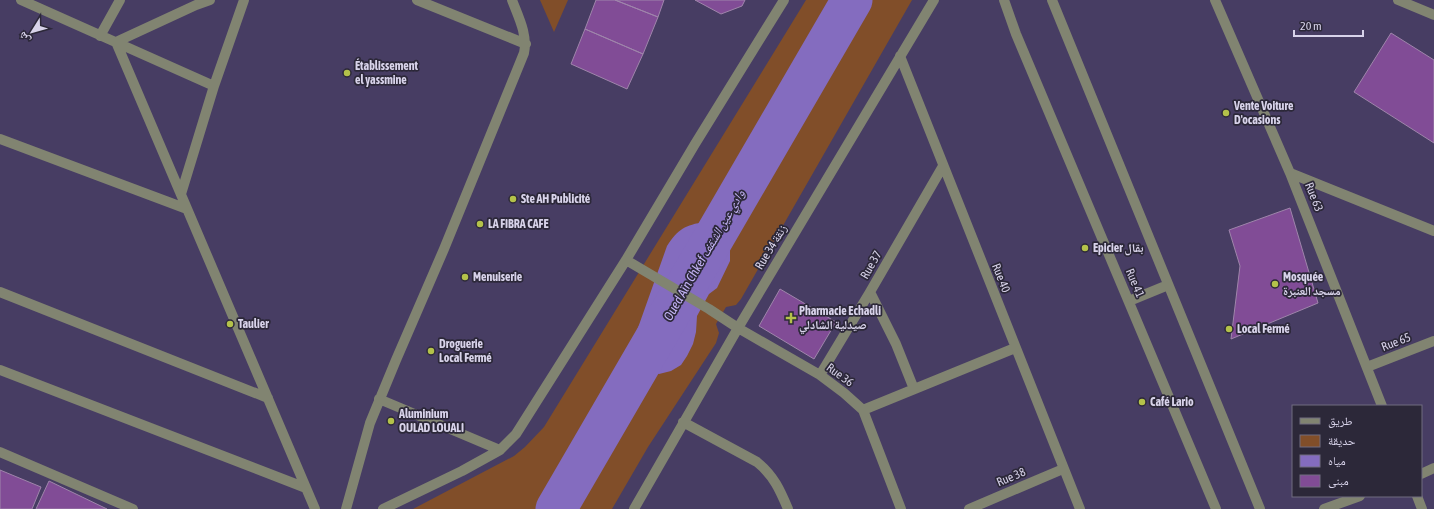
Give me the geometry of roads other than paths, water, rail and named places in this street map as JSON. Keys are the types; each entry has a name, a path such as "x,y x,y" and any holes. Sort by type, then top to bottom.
{"street":[{"path":"21,0 214,86"},
{"path":"100,36 120,0"},
{"path":"116,42 197,3 210,0"},
{"path":"180,194 214,86 244,0"},
{"path":"417,0 526,44"},
{"path":"346,509 370,423 444,249 524,53 526,44 520,20 512,0"},
{"path":"383,509 462,471 500,450 516,434 626,260 784,0"},
{"name":"Rue 34 زنقة","path":"634,509 738,328 934,0"},
{"name":"Rue 41","path":"1004,0 1016,34 1216,509"},
{"path":"1052,0 1260,509"},
{"name":"Rue 63","path":"1215,0 1290,173 1382,405"},
{"path":"1398,0 1434,15"},
{"path":"116,42 315,509"},
{"name":"Rue 40","path":"900,56 1080,509"},
{"path":"0,139 187,209"},
{"name":"Rue 37","path":"820,375 943,166"},
{"path":"1290,173 1434,231"},
{"name":"Rue 36","path":"626,260 738,328 820,375 863,410 901,509"},
{"path":"1129,301 1168,285"},
{"path":"0,292 268,398"},
{"path":"870,292 896,344 914,389"},
{"name":"Rue 65","path":"1367,367 1434,341"},
{"path":"863,410 1015,348"},
{"path":"0,370 306,488"},
{"path":"380,399 500,450"},
{"path":"683,422 757,462 767,470 778,487 788,509"},
{"path":"0,452 133,509"},
{"name":"Rue 38","path":"969,509 1063,468"},
{"path":"1422,474 1434,468"},
{"path":"1324,509 1357,497"},
{"path":"1417,497 1422,509"}],"water":[{"path":"705,222 721,225 728,231 730,261 717,288 709,294 697,316 696,332 693,344 681,365 671,371 659,374 645,370 637,363 635,359 634,339 667,246 679,232 687,226"}],"waterway":[{"name":"Oued Aïn Chkef وادي عين الشقف","path":"556,509 852,0"}],"place":[{"name":"Établissement el yassmine","path":"347,73"},
{"name":"Vente Voiture D'ocasions","path":"1226,113"},
{"name":"Ste AH Publicité","path":"513,199"},
{"name":"LA FIBRA CAFE","path":"480,224"},
{"name":"Epicier بقال","path":"1085,248"},
{"name":"Menuiserie","path":"465,277"},
{"name":"Mosquée مسجد العنبرة","path":"1275,284"},
{"name":"Pharmacie Echadli صيدلية الشادلي","path":"791,318"},
{"name":"Taulier","path":"230,324"},
{"name":"Local Fermé","path":"1229,329"},
{"name":"Droguerie Local Fermé","path":"431,351"},
{"name":"Café Lario","path":"1142,402"},
{"name":"Aluminium OULAD LOUALI","path":"391,421"}]}
